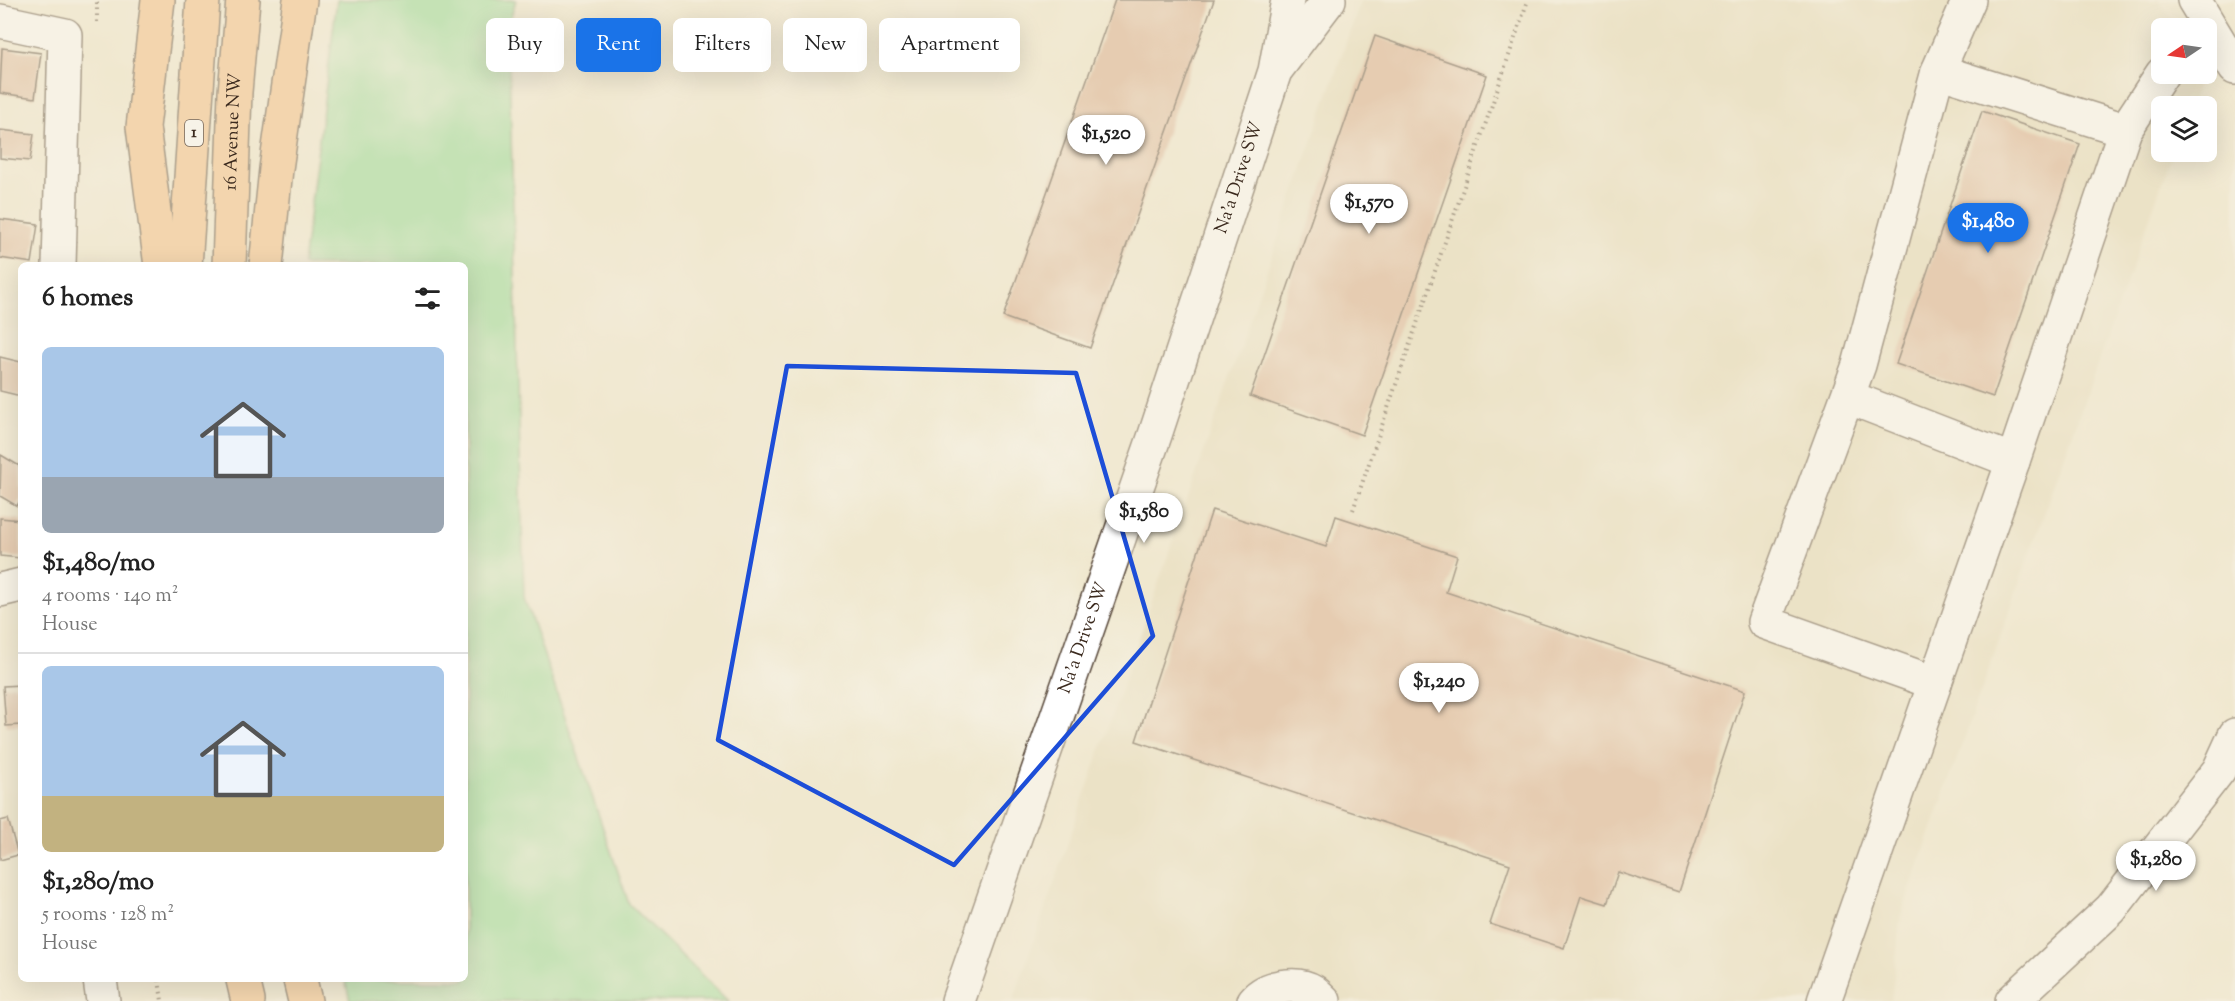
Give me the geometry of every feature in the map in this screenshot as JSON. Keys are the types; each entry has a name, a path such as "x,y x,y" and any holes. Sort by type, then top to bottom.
{"highway":[{"path":"158,0 143,127 160,262"},
{"name":"1","path":"185,262 204,0"},
{"name":"16 Avenue NW","path":"229,262 235,92 243,0"},
{"path":"266,262 276,169 300,0"},
{"path":"243,982 248,1001"},
{"path":"301,982 307,1001"},
{"path":"305,982 307,1001"}],"street":[{"name":"Na'a Drive SW","path":"960,1000 1155,435 1275,71 1288,0"},
{"name":"Na'a Drive SW","path":"1275,71 1329,0"},
{"path":"1935,683 1764,622 1859,365 1938,71 1968,0"},
{"path":"2195,14 2235,68"},
{"path":"0,21 65,35 59,262"},
{"path":"1938,71 2125,130"},
{"path":"1824,1001 2013,461 2125,130 2155,84"},
{"path":"1848,397 2013,461"},
{"path":"0,590 18,586"},
{"path":"2012,1001 2111,909 2219,770 2235,735"},
{"path":"100,982 103,1001"},
{"path":"1254,1001 1257,997 1277,987 1295,985 1312,990 1324,1001"}],"path":[{"path":"1353,510 1528,0"},
{"path":"159,982 162,1001"}],"highlighted area":[{"path":"787,366 1076,373 1153,636 954,865 718,740"}],"shaded area":[{"path":"1361,0 2159,0 2170,18 2151,18 2151,84 2198,84 2193,96 2151,96 2151,162 2169,162 1901,915 1891,1001 1013,1001"}],"green space":[{"path":"337,0 516,0 510,18 486,18 486,72 509,72 524,597 629,904 728,1001 350,1001 345,982 468,982 468,262 303,262"}],"building":[{"path":"1115,0 1214,0 1090,348 1003,317"},
{"path":"1375,36 1487,75 1362,435 1250,396"},
{"path":"2,48 41,53 35,98 0,93"},
{"path":"1982,111 2080,144 1993,397 1896,364"},
{"path":"0,130 34,134 30,161 0,158"},
{"path":"0,219 38,224 32,262 0,258"},
{"path":"0,357 18,361 18,395 0,391"},
{"path":"1,455 18,465 17,506 0,496"},
{"path":"1212,510 1326,547 1336,516 1457,556 1446,592 1745,691 1679,892 1618,872 1607,904 1581,896 1564,948 1490,924 1510,864 1136,741"},
{"path":"0,518 18,520 18,558 0,556"},
{"path":"18,685 18,725 6,726 3,686"},
{"path":"8,819 18,855 0,860 0,821"}]}
